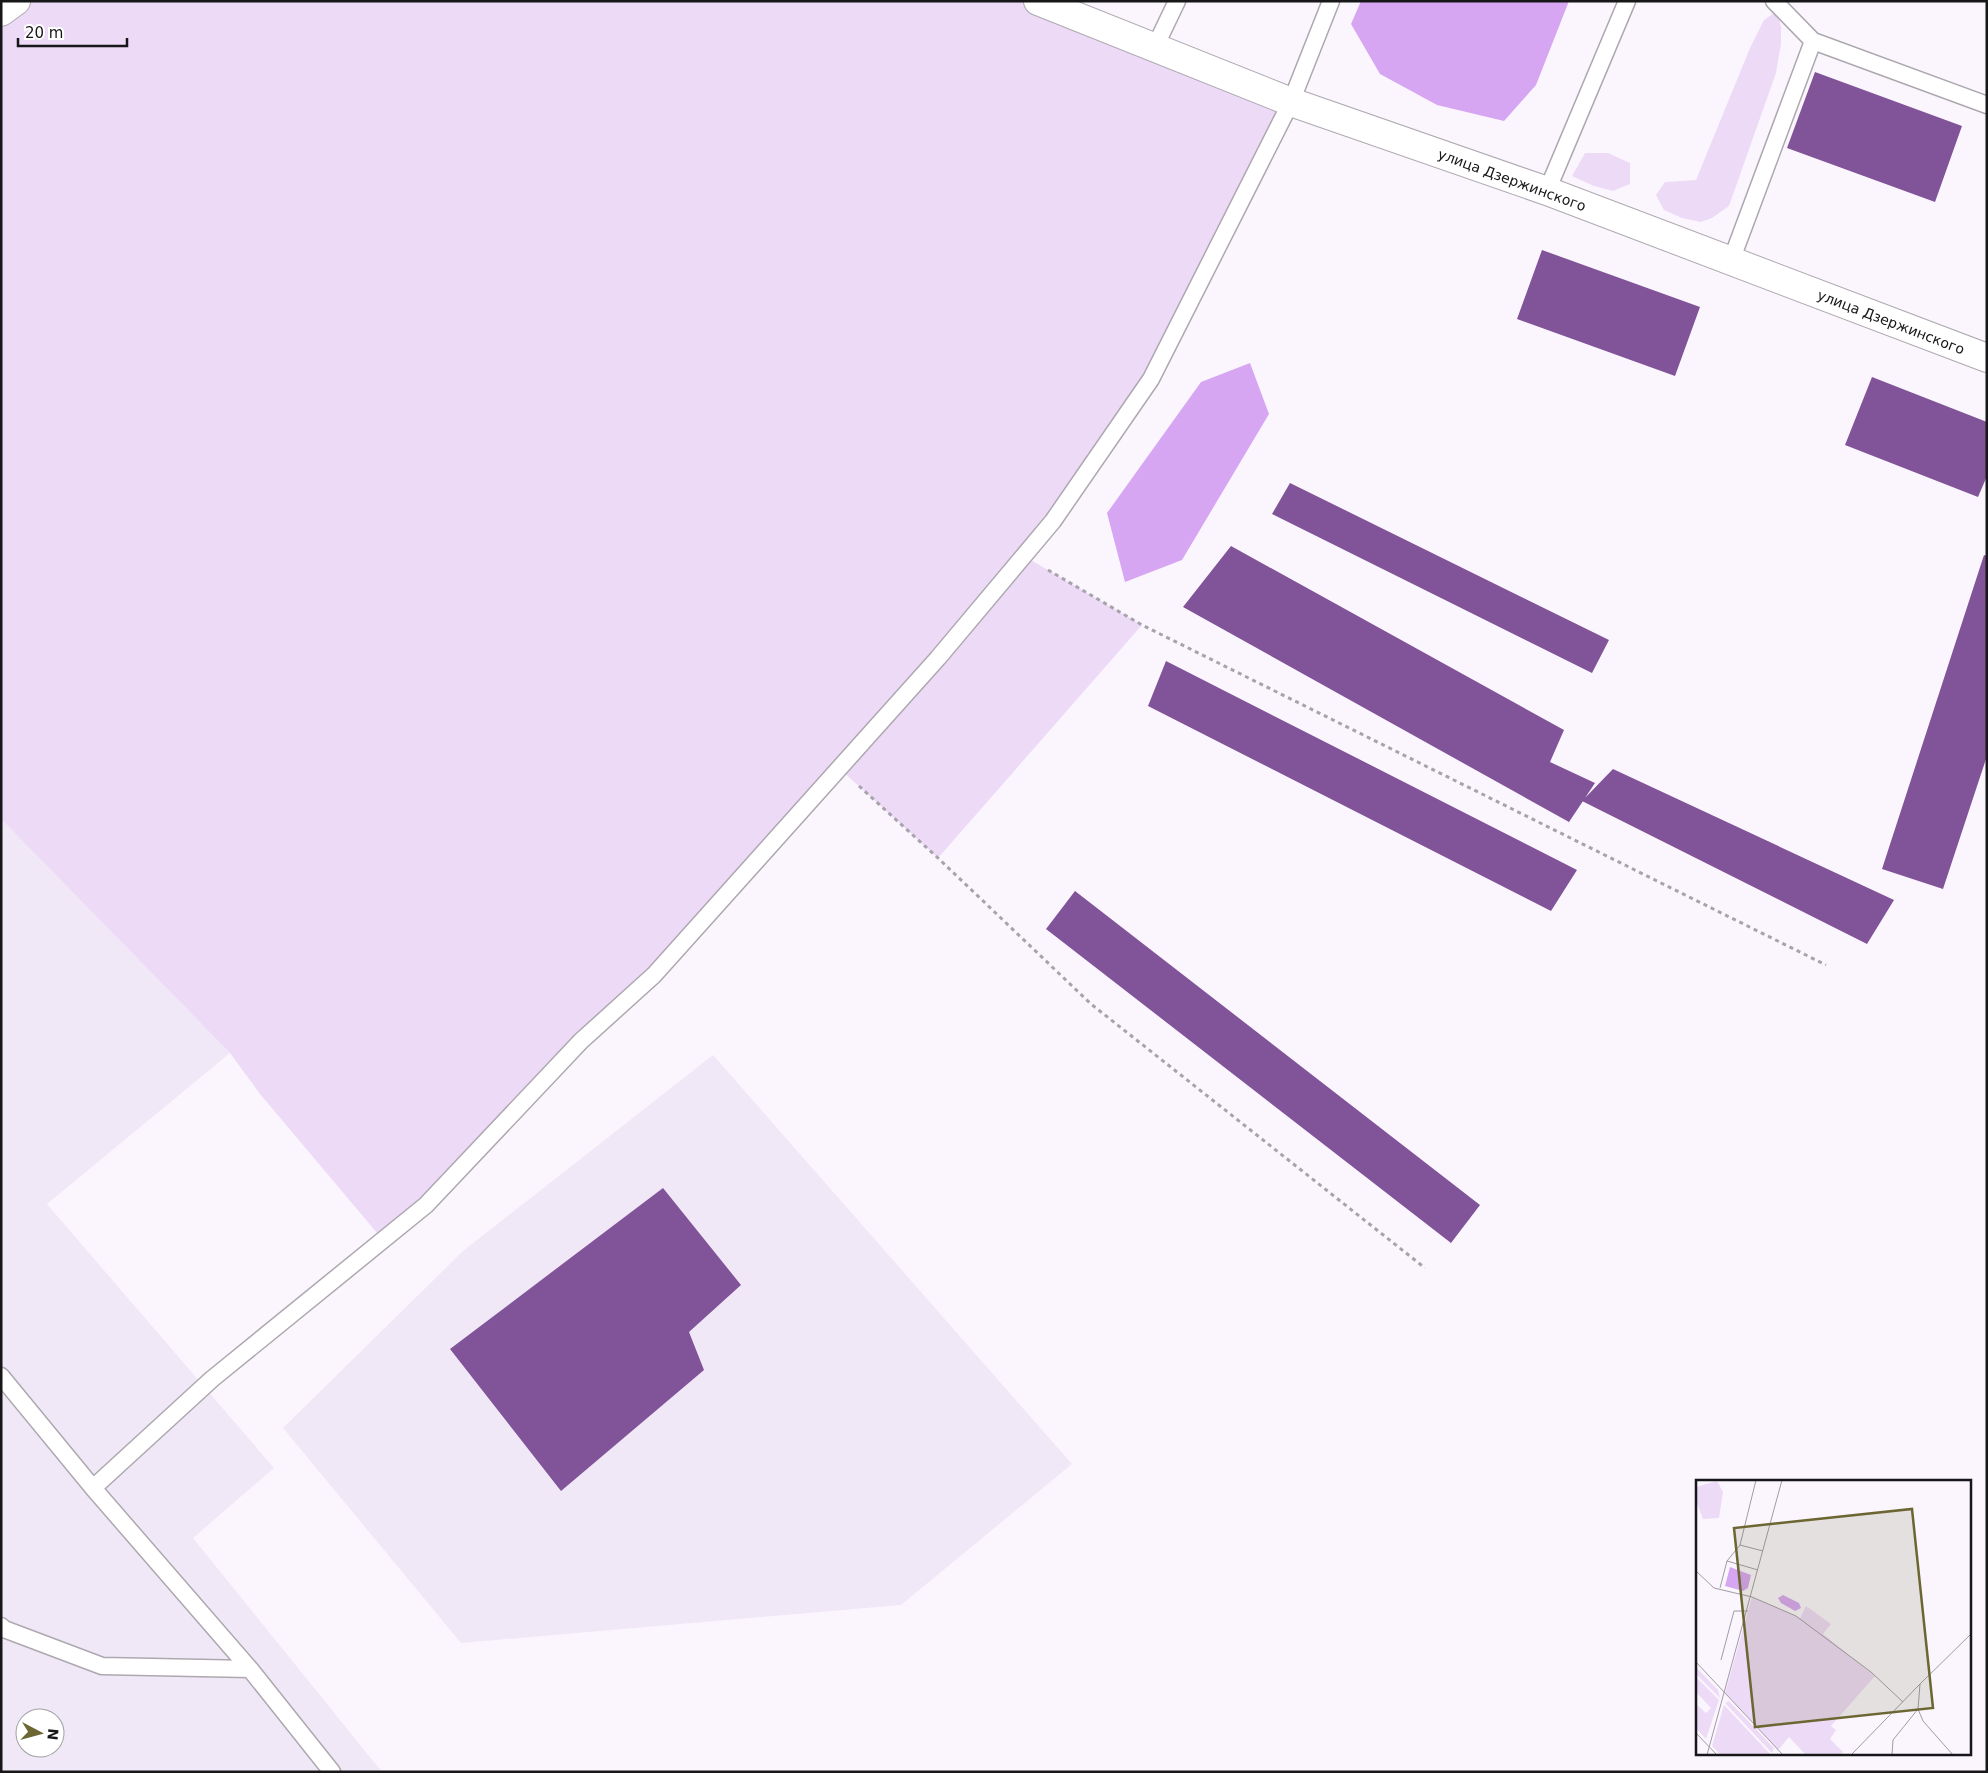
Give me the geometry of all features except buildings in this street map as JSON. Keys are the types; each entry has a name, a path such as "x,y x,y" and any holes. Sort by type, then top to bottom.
{"street":[{"path":"1,12 16,1"},
{"name":"улица Дзержинского","path":"1038,1 1291,102 1547,191 1987,358"}],"lane":[{"path":"1154,47 1177,1"},
{"path":"93,1488 212,1379 426,1205 581,1041 654,976 938,658 1053,521 1151,380 1291,102 1331,1"},
{"path":"1547,191 1627,1"},
{"path":"1774,1 1813,41 1987,105"},
{"path":"1732,261 1813,41"},
{"path":"1,1376 93,1488 250,1669 332,1772"},
{"path":"2,1628 102,1666 250,1669"}],"path":[{"path":"1023,556 1142,625 1826,965"},
{"path":"840,769 938,858 1091,1004 1425,1268"}],"shaded area":[{"path":"16,1 1038,1 1291,102 1151,379 1024,556 1142,625 938,858 840,769 759,860 383,1240 260,1094 230,1053 1,819 1,12"},
{"path":"1361,1 1569,1 1536,85 1504,121 1437,105 1380,74 1351,24"},
{"path":"1777,11 1781,27 1781,44 1776,73 1729,206 1712,218 1701,222 1682,218 1664,210 1656,195 1665,182 1696,180 1750,48 1764,20"},
{"path":"1585,153 1608,153 1630,163 1630,184 1613,191 1594,186 1572,176"},
{"path":"1250,363 1269,414 1182,560 1125,582 1107,513 1201,382"},
{"path":"1,819 230,1053 47,1204 274,1468 193,1538 382,1772 1,1772"},
{"path":"713,1055 1072,1464 901,1605 461,1643 283,1428 463,1251"}]}
